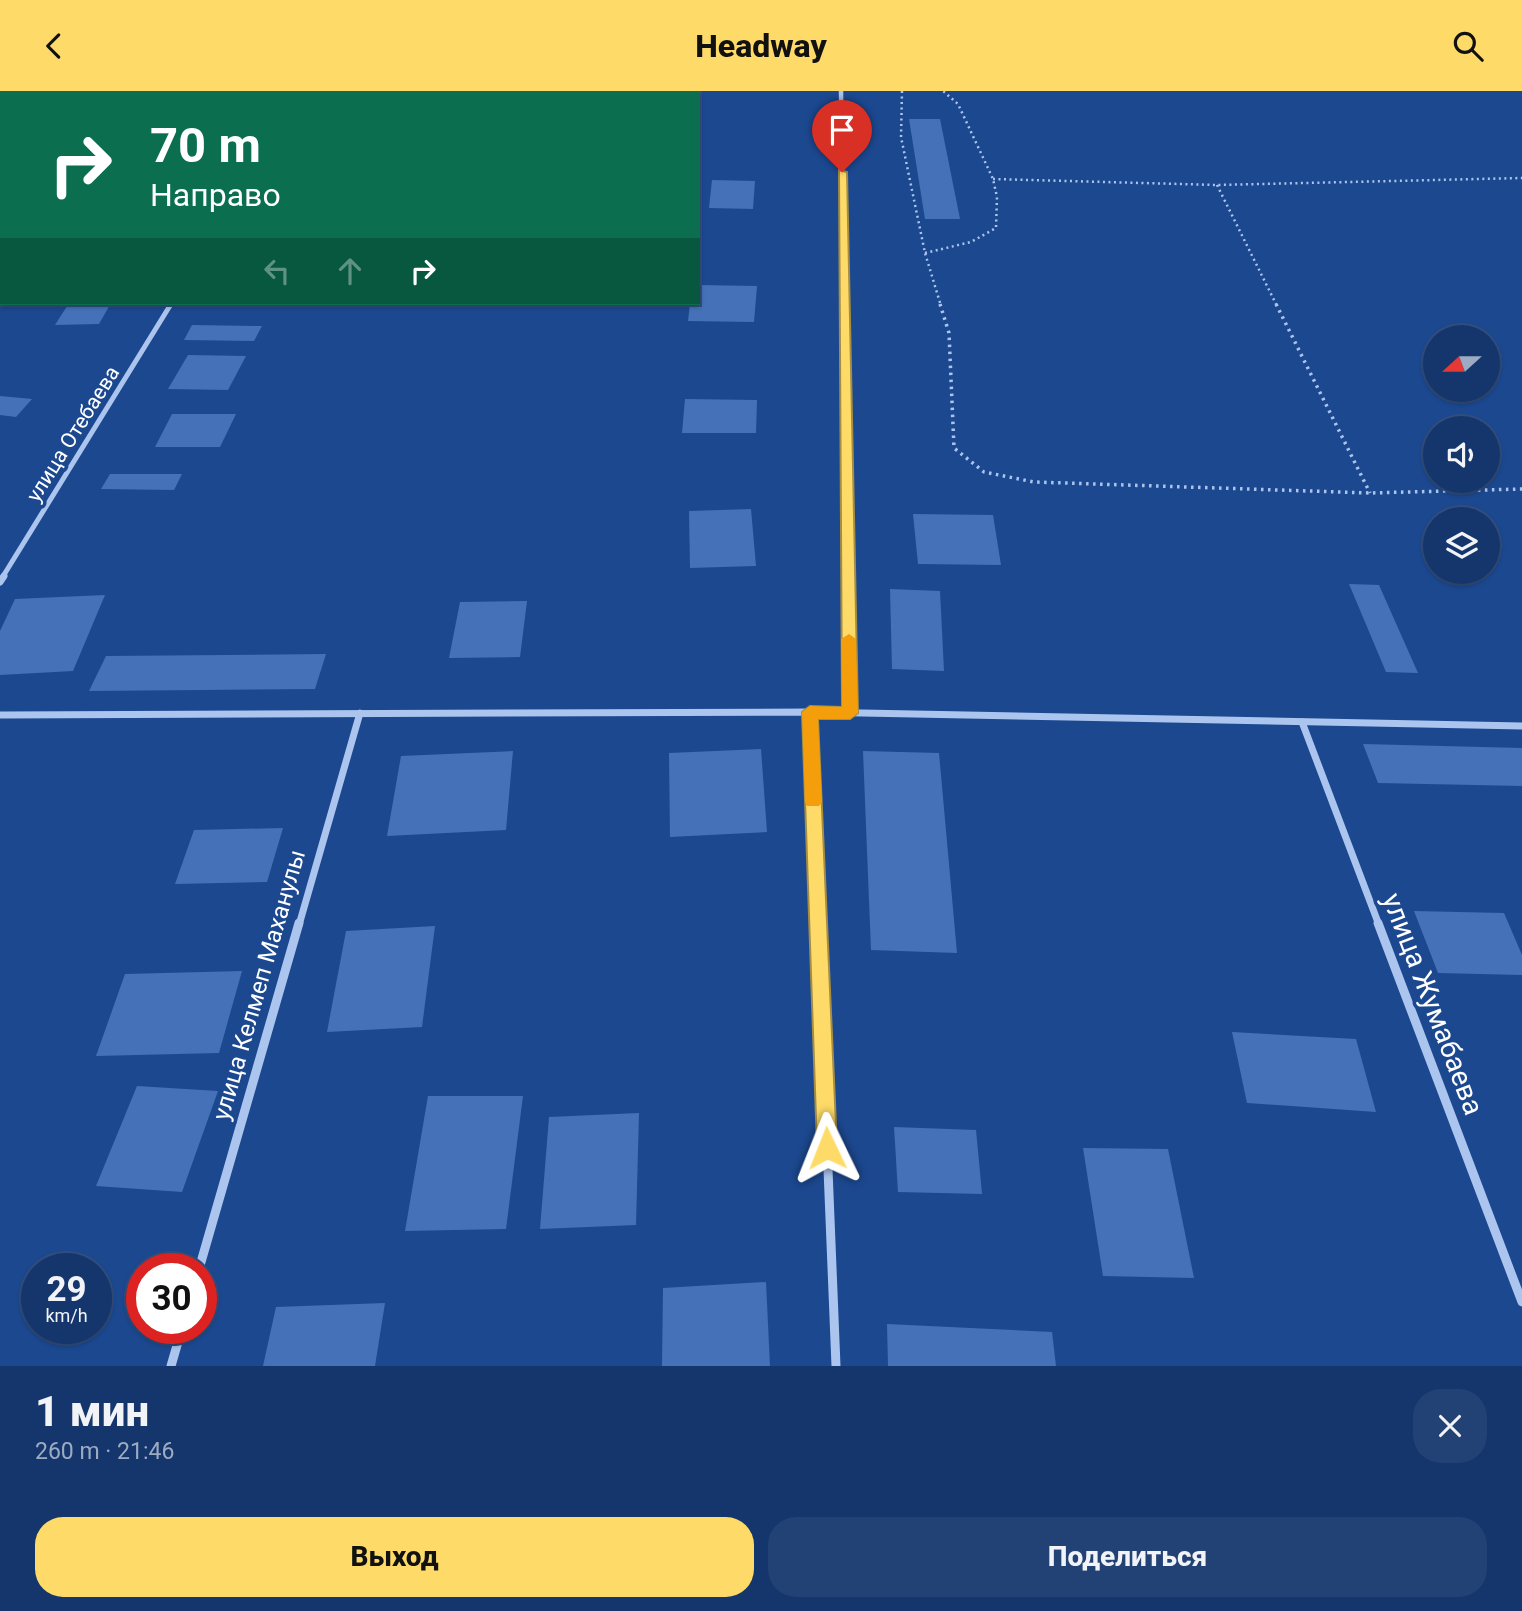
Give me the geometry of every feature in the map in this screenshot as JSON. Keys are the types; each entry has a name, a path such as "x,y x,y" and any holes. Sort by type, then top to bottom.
{"street":[{"path":"841,91 850,713"},
{"name":"улица Отебаева","path":"0,582 171,305"},
{"path":"810,712 836,1366"},
{"path":"0,715 810,712 1522,726"},
{"name":"улица Келмеп Маханулы","path":"204,1253 360,713"},
{"name":"улица Жумабаева","path":"1302,722 1522,1302"},
{"path":"171,1366 177,1344"}],"path":[{"path":"902,91 901,137 925,253 949,333 954,448 984,472 1034,482 1370,493 1522,489"},
{"path":"925,253 971,242 996,228 998,197 993,179 958,104 943,91"},
{"path":"993,179 1217,185 1522,178"},
{"path":"1217,185 1370,493"}],"building":[{"path":"909,119 940,119 960,219 925,219"},
{"path":"712,180 755,181 753,209 709,208"},
{"path":"700,285 757,286 754,322 688,321 690,305 700,305"},
{"path":"68,305 110,305 99,324 55,325"},
{"path":"192,325 262,326 254,341 184,340"},
{"path":"188,355 246,356 228,390 168,389"},
{"path":"0,396 32,399 16,417 0,415"},
{"path":"685,399 757,400 756,433 682,433"},
{"path":"172,414 236,414 220,447 155,447"},
{"path":"110,474 182,474 174,490 101,489"},
{"path":"751,509 756,566 690,568 689,511"},
{"path":"913,514 993,515 1001,565 918,564"},
{"path":"1349,584 1379,585 1418,673 1386,672"},
{"path":"890,589 940,591 944,671 892,669"},
{"path":"105,595 73,671 0,675 0,631 15,599"},
{"path":"527,601 520,657 449,658 460,602"},
{"path":"326,654 315,689 89,691 106,656"},
{"path":"1363,744 1522,748 1522,786 1378,783"},
{"path":"761,749 767,832 670,837 669,753"},
{"path":"513,751 506,830 387,836 401,756"},
{"path":"863,751 939,753 957,953 871,950"},
{"path":"283,828 267,882 175,884 194,830"},
{"path":"1414,911 1504,913 1522,955 1522,975 1438,973"},
{"path":"435,926 422,1027 327,1032 346,931"},
{"path":"242,971 219,1053 96,1056 125,974"},
{"path":"1232,1032 1356,1039 1376,1112 1247,1103"},
{"path":"137,1086 218,1091 182,1192 96,1186"},
{"path":"428,1096 523,1096 506,1229 405,1231"},
{"path":"639,1113 636,1225 540,1229 549,1117"},
{"path":"894,1127 976,1130 982,1194 898,1192"},
{"path":"1083,1148 1168,1149 1194,1278 1103,1276"},
{"path":"766,1282 770,1366 662,1366 663,1288"},
{"path":"385,1303 375,1366 263,1366 276,1307"},
{"path":"887,1324 1052,1332 1056,1366 888,1366"}],"slow traffic":[{"path":"813,802 810,712 850,713 849,639"}],"route":[{"path":"827,1148 810,712 850,713 842,172"}]}
